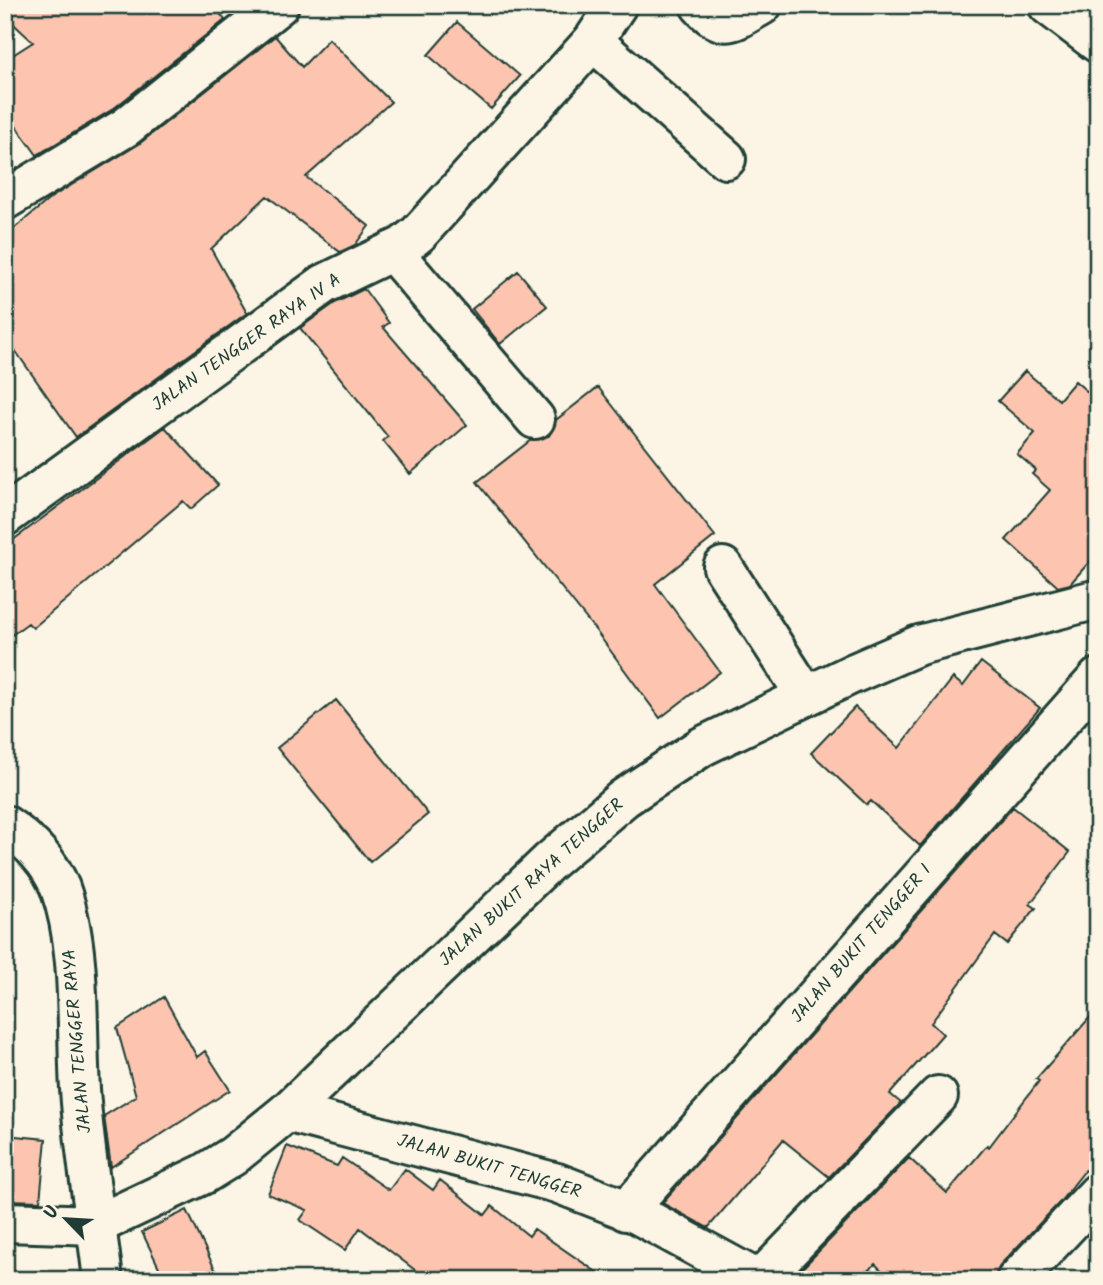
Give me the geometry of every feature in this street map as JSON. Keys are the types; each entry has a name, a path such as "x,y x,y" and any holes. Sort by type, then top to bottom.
{"street":[{"path":"5,200 126,127 279,5"},
{"name":"JALAN TENGGER RAYA IV A","path":"5,516 324,284 392,251 418,234 593,41 617,5"},
{"path":"700,5 712,19 722,23 729,23 761,5"},
{"path":"1048,5 1098,43"},
{"path":"593,41 726,159"},
{"path":"392,251 535,419"},
{"path":"723,567 806,696"},
{"name":"JALAN BUKIT RAYA TENGGER","path":"96,1225 204,1174 233,1156 287,1112 550,861 624,798 703,746 919,645 1098,599"},
{"name":"JALAN BUKIT TENGGER I","path":"626,1210 1098,678"},
{"name":"JALAN TENGGER RAYA","path":"5,824 32,843 49,867 59,887 67,915 78,1007 80,1091 96,1225 98,1275"},
{"path":"759,1280 938,1096"},
{"name":"JALAN BUKIT TENGGER","path":"287,1112 557,1183 626,1210 759,1280"},
{"path":"1016,1280 1098,1193"},
{"path":"5,1222 96,1225"}],"building":[{"path":"5,5 213,5 225,20 113,109 37,155 5,111 5,60 33,42 5,16"},
{"path":"457,22 520,76 491,109 428,55"},
{"path":"275,36 302,67 329,39 391,102 306,177 369,226 355,245 340,252 267,196 211,249 247,313 76,437 5,336 5,236 52,197 139,144"},
{"path":"518,271 547,306 500,344 472,309"},
{"path":"364,289 389,323 383,327 467,425 410,474 383,441 388,437 300,328 335,303"},
{"path":"1025,371 1059,400 1075,381 1098,401 1098,552 1070,584 1058,587 1006,540 1050,490 1032,474 1036,470 1017,454 1035,433 998,401"},
{"path":"598,387 715,536 655,584 720,672 660,718 596,631 477,482 531,440 549,436 556,420"},
{"path":"165,427 218,485 191,509 183,501 33,628 28,623 5,640 5,546"},
{"path":"981,662 1040,708 920,846 871,801 867,805 811,753 855,707 899,748 953,678 963,686"},
{"path":"336,700 428,814 370,862 277,748"},
{"path":"1013,807 1070,852 1030,904 1036,908 1007,944 995,935 931,1023 943,1034 890,1094 901,1103 829,1177 783,1140 708,1228 662,1203"},
{"path":"164,997 197,1057 205,1051 230,1090 111,1167 104,1116 136,1096 117,1028"},
{"path":"1098,1008 1098,1154 1059,1203 1000,1265 995,1280 892,1280 875,1264 861,1280 791,1280 909,1158 947,1193 987,1145 989,1147 1039,1081 1036,1079"},
{"path":"5,1135 46,1139 40,1201 5,1200"},
{"path":"287,1146 337,1166 342,1158 389,1190 405,1169 433,1190 440,1180 485,1215 492,1206 529,1236 534,1229 608,1280 428,1280 360,1228 345,1250 300,1220 307,1210 268,1194"},
{"path":"187,1210 220,1280 165,1280 142,1232"}]}
